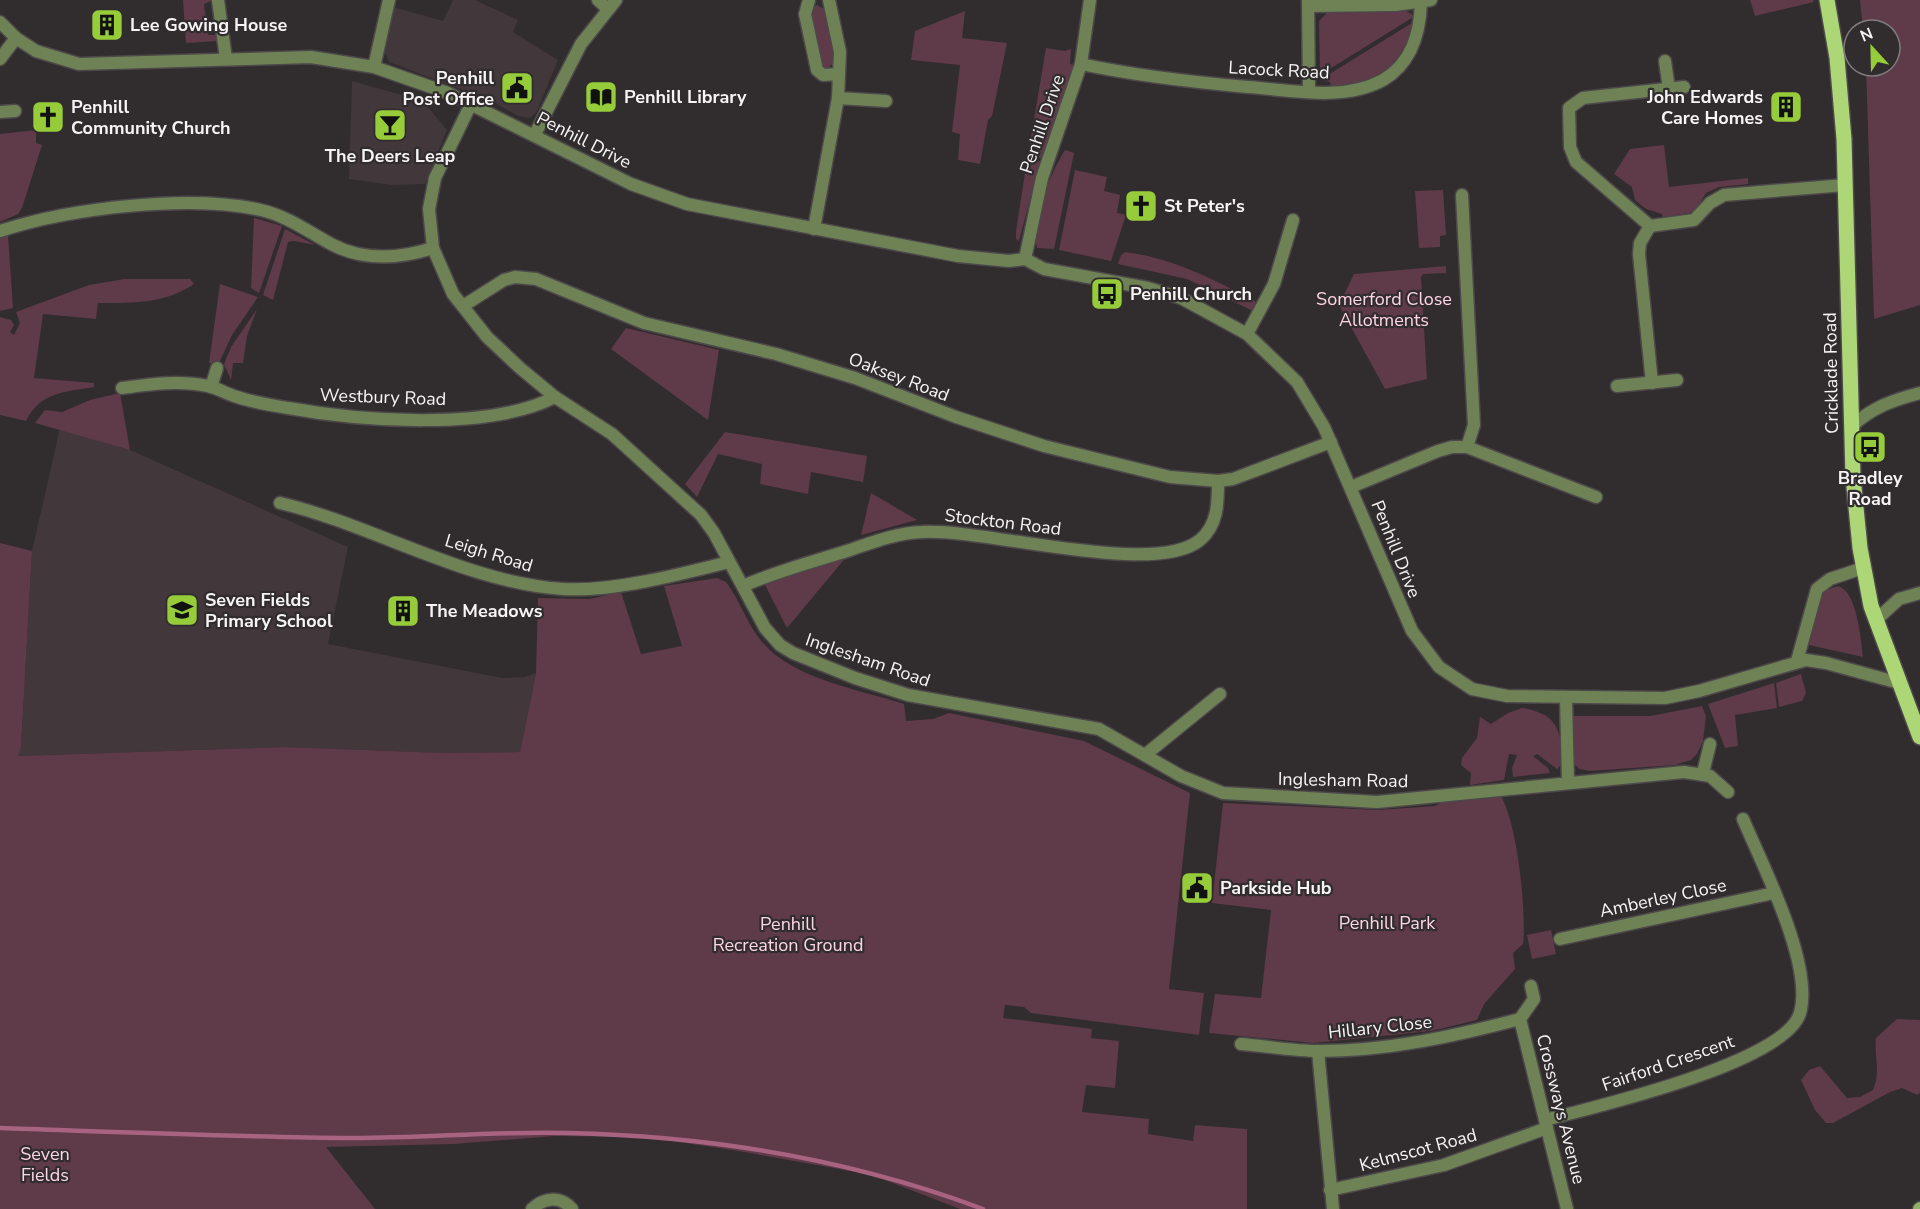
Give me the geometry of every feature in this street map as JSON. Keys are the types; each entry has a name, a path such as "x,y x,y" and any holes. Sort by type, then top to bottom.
{"main road":[{"name":"Cricklade Road","path":"1827,0 1841,92 1854,494 1863,568 1876,620 1920,737"}],"street":[{"path":"218,0 226,59"},
{"path":"374,67 389,0"},
{"path":"535,134 581,44 612,4 598,0"},
{"path":"809,0 805,14 818,70 823,75 839,74"},
{"path":"814,229 838,98 840,52 829,0"},
{"name":"Penhill Drive","path":"1025,259 1042,178 1081,64 1090,0"},
{"path":"1309,91 1308,3 1426,1"},
{"name":"Lacock Road","path":"1081,64 1184,82 1350,92 1389,76 1407,57 1419,35 1426,1"},
{"name":"Penhill Drive","path":"0,22 16,38 50,57 79,64 318,57 374,67 413,79 471,104 631,184 707,209 958,256 1009,261 1025,259 1044,269 1167,294 1206,310 1247,334 1297,382 1312,403 1331,442 1406,620 1419,642 1438,667 1461,683 1482,692 1566,698 1665,698 1700,691 1797,661 1826,663 1899,683"},
{"path":"0,59 16,38"},
{"path":"1665,61 1669,89"},
{"path":"1684,87 1583,98 1574,102 1568,114 1570,147 1576,162 1650,226 1694,220 1710,203 1724,195 1845,185"},
{"path":"838,98 886,100"},
{"name":"Inglesham Road","path":"471,104 443,160 432,193 429,222 433,249 447,282 463,306 500,349 555,397 612,434 676,490 708,524 765,628 776,641 793,653 908,695 1099,729 1181,776 1216,791 1284,798 1400,801 1568,782"},
{"path":"0,112 15,111"},
{"path":"1462,195 1474,425 1467,447"},
{"path":"0,231 56,218 130,207 220,205 264,211 297,224 344,250 359,255 403,256 433,249"},
{"path":"1247,334 1274,284 1293,220"},
{"path":"1650,226 1640,243 1639,254 1652,383"},
{"name":"Oaksey Road","path":"463,306 504,280 515,277 536,279 644,323 767,352 845,375 956,417 1044,446 1151,473 1218,481 1268,468 1331,442"},
{"path":"211,387 217,368"},
{"path":"1617,387 1677,380"},
{"name":"Westbury Road","path":"122,388 178,382 211,387 235,396 287,408 376,417 483,417 524,410 555,397"},
{"path":"1852,426 1869,412 1892,400 1920,393"},
{"path":"1351,488 1438,451 1452,447 1467,447 1596,497"},
{"name":"Stockton Road","path":"743,586 888,537 919,532 972,535 1078,550 1165,553 1181,551 1199,540 1213,522 1218,481"},
{"name":"Leigh Road","path":"280,503 364,529 487,574 543,587 585,589 729,562"},
{"path":"1797,661 1810,606 1817,589 1830,579 1863,568"},
{"path":"1876,620 1899,599 1920,593"},
{"path":"1145,755 1220,694"},
{"path":"1566,698 1568,782 1703,773 1717,780 1728,792"},
{"path":"1703,773 1710,744"},
{"name":"Fairford Crescent","path":"1546,1124 1704,1074 1764,1046 1790,1029 1800,1013 1801,984 1795,953 1774,893 1743,819"},
{"name":"Amberley Close","path":"1560,939 1774,893"},
{"name":"Crossways Avenue","path":"1531,986 1534,999 1521,1019 1567,1209"},
{"name":"Hillary Close","path":"1241,1044 1318,1051 1426,1041 1521,1019"},
{"path":"1318,1051 1333,1209"},
{"name":"Kelmscot Road","path":"1330,1190 1444,1165 1546,1124"},
{"path":"532,1209 549,1199 564,1202 572,1209"}],"shaded area":[{"path":"453,0 475,0 518,20 513,32 558,60 537,111 530,118 518,116 492,101 389,62 383,47 393,7 443,21"},
{"path":"352,81 423,101 447,130 425,184 392,185 349,179"},
{"name":"Seven Fields Primary School","path":"60,428 130,450 348,547 328,644 502,678 524,677 536,673 520,752 444,753 285,747 17,756 21,747 32,551"}],"green space":[{"path":"183,0 213,0 204,4 208,35 219,35 219,41 186,43"},
{"path":"1750,0 1813,0 1814,2 1755,16"},
{"path":"1860,0 1920,0 1920,305 1874,319 1866,78 1902,78 1902,18 1862,18"},
{"path":"817,5 826,10 835,48 834,63 826,69 822,67 810,16 812,8"},
{"path":"1401,8 1415,16 1320,75 1319,21 1326,14 1326,9"},
{"path":"965,11 962,38 1007,43 980,164 958,160 960,134 952,132 960,65 911,60 915,31"},
{"path":"1415,21 1403,50 1386,70 1375,78 1348,86 1331,86 1330,82 1323,78"},
{"path":"1046,48 1064,51 1071,49 1070,64 1074,65 1041,158 1028,155"},
{"path":"36,130 36,143 42,145 22,208 18,214 0,222 0,134"},
{"path":"1664,145 1669,187 1748,178 1748,184 1719,187 1706,193 1696,209 1689,213 1663,217 1662,214 1646,209 1635,200 1632,187 1614,174 1630,149"},
{"path":"1065,150 1074,153 1054,249 1037,248 1036,224 1039,211 1053,172"},
{"path":"1027,160 1040,161 1019,241 1016,239 1016,231"},
{"path":"1075,170 1107,177 1104,191 1120,195 1117,213 1126,215 1111,261 1059,250"},
{"path":"1443,190 1446,235 1440,236 1440,247 1419,248 1415,191"},
{"path":"254,218 282,226 259,293 251,288"},
{"path":"285,229 315,245 288,242 273,300 263,295"},
{"path":"8,235 13,308 0,311 0,237"},
{"path":"1125,252 1176,264 1208,277 1255,301 1255,312 1187,279 1118,264 1121,255"},
{"name":"Somerford Close Allotments","path":"1446,266 1446,273 1423,274 1421,277 1427,379 1385,389 1339,305 1354,274"},
{"path":"125,279 190,279 194,284 183,291 160,299 98,303 96,319 43,314 34,378 94,383 94,387 63,392 46,399 38,404 26,421 0,415 0,317 11,320 14,325 10,332 14,335 20,323 16,312 89,285"},
{"path":"220,284 258,297 232,335 219,363 209,363"},
{"path":"257,309 247,336 243,363 233,363 231,380 224,364 231,347"},
{"path":"626,328 719,350 708,420 611,349"},
{"path":"120,393 130,450 35,423 45,410 62,412 90,400"},
{"path":"725,432 867,456 863,482 811,472 808,494 760,484 762,464 718,454 697,497 685,484"},
{"path":"871,493 917,520 861,535"},
{"name":"Penhill Recreation Ground","path":"0,543 32,551 21,747 18,756 285,747 444,753 520,752 536,673 538,598 589,599 621,592 641,654 682,646 664,586 717,578 726,582 754,631 772,652 788,664 826,681 904,704 906,721 933,719 949,713 1084,741 1190,793 1169,989 1204,993 1199,1035 1031,1013 1024,1007 1005,1005 1003,1018 1092,1029 1091,1038 1119,1041 1115,1088 1086,1085 1082,1112 1149,1119 1148,1134 1193,1141 1195,1125 1247,1129 1247,1209 960,1209 885,1180 856,1172 644,1137 555,1136 454,1144 326,1147 375,1209 0,1209"},
{"path":"847,556 787,628 764,583"},
{"path":"1838,586 1850,597 1854,606 1863,657 1809,645 1818,600 1826,590"},
{"path":"1801,674 1806,693 1802,701 1779,707 1776,683"},
{"path":"1774,683 1777,708 1735,715 1738,746 1725,748 1708,704"},
{"path":"1702,706 1706,716 1703,741 1697,754 1691,760 1675,765 1590,771 1579,769 1573,762 1571,716 1650,716"},
{"path":"1522,708 1544,715 1556,727 1561,743 1562,764 1557,769 1537,754 1533,756 1548,768 1550,773 1513,777 1512,768 1517,755 1509,754 1504,780 1470,785 1471,773 1461,765 1462,758 1477,738 1480,717 1491,724 1508,713"},
{"name":"Penhill Park","path":"1499,793 1511,823 1516,844 1522,889 1523,944 1513,953 1515,969 1484,1004 1477,1020 1431,1031 1313,1043 1209,1033 1215,994 1261,998 1271,910 1212,903 1223,803 1378,810 1435,806 1448,799"},
{"path":"1551,930 1556,954 1532,959 1527,935"},
{"path":"1897,1019 1920,1020 1920,1093 1917,1095 1902,1088 1890,1092 1833,1123 1826,1123 1815,1110 1801,1080 1809,1070 1820,1066 1847,1098 1860,1097 1873,1090 1877,1071 1876,1038"}],"waterway":[{"path":"0,1128 354,1138 568,1133 674,1139 778,1153 830,1164 882,1176 983,1209"}],"place":[{"name":"Lee Gowing House","path":"107,25"},
{"name":"Penhill Post Office","path":"517,88"},
{"name":"Penhill Library","path":"601,97"},
{"name":"John Edwards Care Homes","path":"1786,107"},
{"name":"Penhill Community Church","path":"48,117"},
{"name":"The Deers Leap","path":"390,125"},
{"name":"St Peter's","path":"1141,206"},
{"name":"Penhill Church","path":"1107,294"},
{"name":"Bradley Road","path":"1870,447"},
{"name":"Seven Fields Primary School","path":"182,610"},
{"name":"The Meadows","path":"403,611"},
{"name":"Parkside Hub","path":"1197,888"}],"park label":[{"name":"Seven Fields","path":"45,1164"}]}
